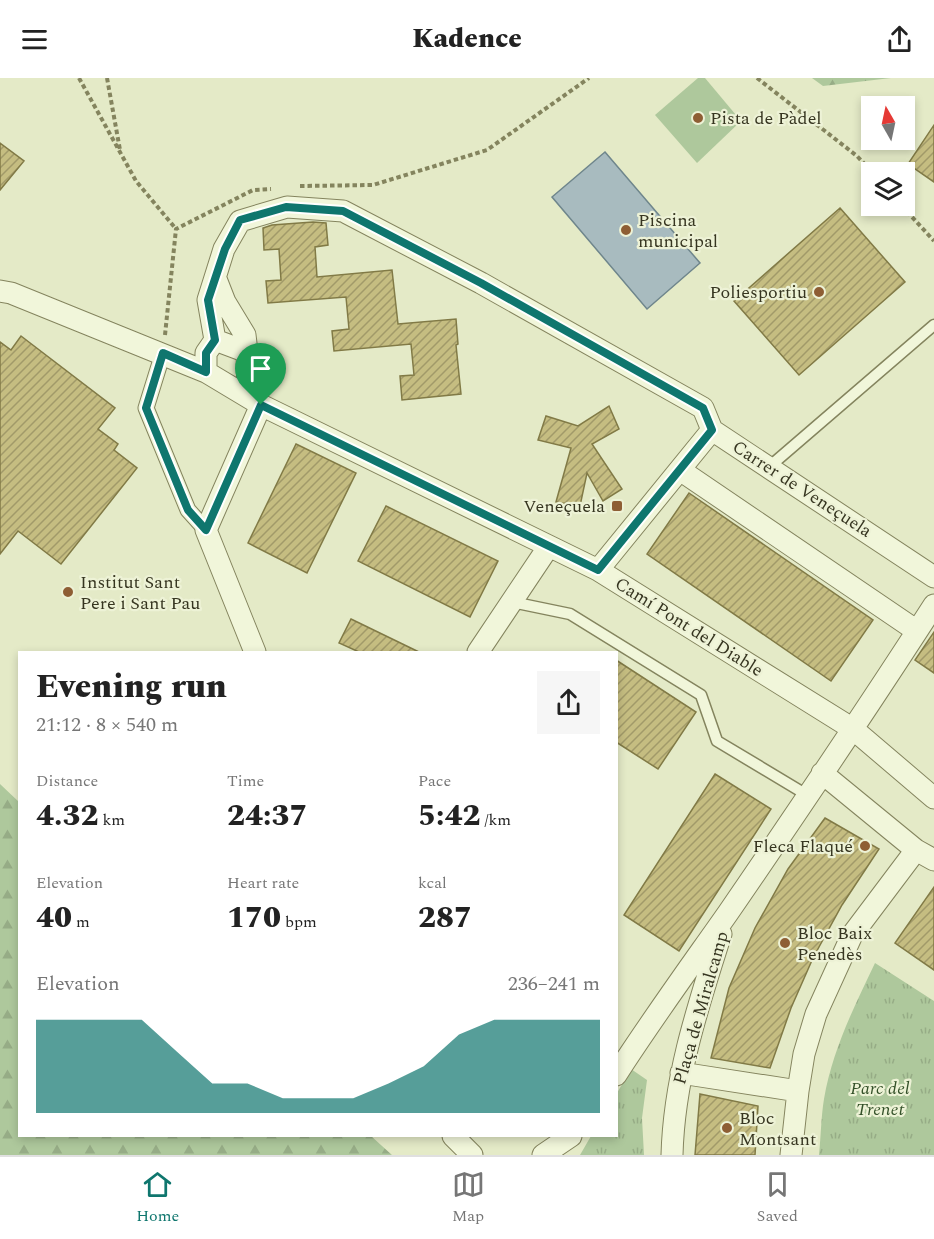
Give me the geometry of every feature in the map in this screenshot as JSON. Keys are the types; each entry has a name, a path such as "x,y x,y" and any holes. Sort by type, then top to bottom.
{"street":[{"path":"206,372 206,353 215,340 208,300 225,249 240,220 286,207 343,211 481,283 703,408 712,430"},
{"path":"206,530 254,401 245,335 225,302 216,279"},
{"name":"Camí Pont del Diable","path":"0,291 163,353 206,372 254,401 598,570 854,729 934,798"},
{"path":"215,340 247,352"},
{"path":"163,353 146,408 188,510 206,530 255,651"},
{"name":"Carrer de Veneçuela","path":"598,570 712,430 934,577"},
{"path":"680,470 917,631"},
{"path":"479,651 549,546"},
{"path":"727,913 854,729 934,605"},
{"path":"791,1155 804,1054 816,1014 852,935 925,855 822,773"},
{"name":"Plaça de Miralcamp","path":"672,1155 676,1096 681,1073 694,1017 727,913"},
{"name":"Plaça de Miralcamp","path":"618,1072 642,1033 727,913"},
{"path":"681,1073 798,1091"},
{"path":"451,1137 456,1155"},
{"path":"452,1137 472,1155"},
{"path":"543,1155 570,1137"},
{"path":"567,1155 578,1137"}],"lane":[{"path":"769,467 934,325"},
{"path":"512,602 570,614 701,695 717,741 807,795"}],"path":[{"path":"79,78 136,181 176,229"},
{"path":"107,78 121,154"},
{"path":"757,78 863,162"},
{"path":"911,216 934,241"}],"green space":[{"name":"Pista de Pàdel","path":"698,78 705,78 741,121 697,163 655,115"},
{"path":"812,78 891,78 823,86"},
{"path":"0,784 18,801 18,1137 372,1137 392,1155 0,1155"},
{"name":"Parc del Trenet","path":"875,963 934,1001 934,1155 819,1155 824,1099 832,1064"},
{"path":"631,1069 647,1080 642,1118 644,1155 580,1155 590,1137 618,1137 618,1091"}],"shaded area":[{"name":"Piscina municipal","path":"605,152 700,263 647,309 552,197"}],"building":[{"path":"934,125 934,182 915,169 915,162 909,162"},
{"path":"0,143 24,161 0,190"},
{"name":"Poliesportiu","path":"840,208 905,282 799,375 734,301"},
{"path":"326,223 328,245 315,247 317,277 392,270 398,324 456,319 461,394 402,400 400,376 414,375 411,344 334,351 332,331 349,329 346,297 268,303 266,281 281,280 279,249 264,250 263,228 272,225"},
{"path":"21,336 115,408 98,429 118,444 114,450 137,468 61,564 18,531 0,554 0,342 11,350"},
{"path":"609,406 619,429 592,444 622,489 603,501 587,473 580,506 556,502 571,448 538,440 546,416 578,426"},
{"path":"296,444 356,473 307,573 248,543"},
{"path":"689,493 873,620 831,681 647,554"},
{"path":"386,506 498,561 470,617 358,561"},
{"path":"351,619 417,651 357,651 339,643"},
{"path":"934,632 934,673 915,660"},
{"path":"618,661 696,712 658,769 618,743"},
{"path":"715,774 771,809 679,951 624,915"},
{"name":"Bloc Baix Penedès","path":"825,818 879,849 842,905 813,958 791,1008 770,1068 711,1058 729,988 755,928 788,869"},
{"path":"934,887 934,970 895,943"},
{"name":"Bloc Montsant","path":"700,1094 758,1106 755,1155 695,1155"}],"place":[{"name":"Pista de Pàdel","path":"698,118"},
{"name":"Piscina municipal","path":"626,230"},
{"name":"Poliesportiu","path":"819,292"},
{"name":"Veneçuela","path":"617,506"},
{"name":"Institut Sant Pere i Sant Pau","path":"68,592"},
{"name":"Fleca Flaqué","path":"865,846"},
{"name":"Bloc Baix Penedès","path":"785,943"},
{"name":"Bloc Montsant","path":"727,1128"}],"route":[{"path":"286,207 343,211 481,283 703,408 712,430 598,570 261,405 206,530 188,510 146,408 163,353 206,372 206,353 215,340 208,300 225,249 240,220 286,207"}]}
